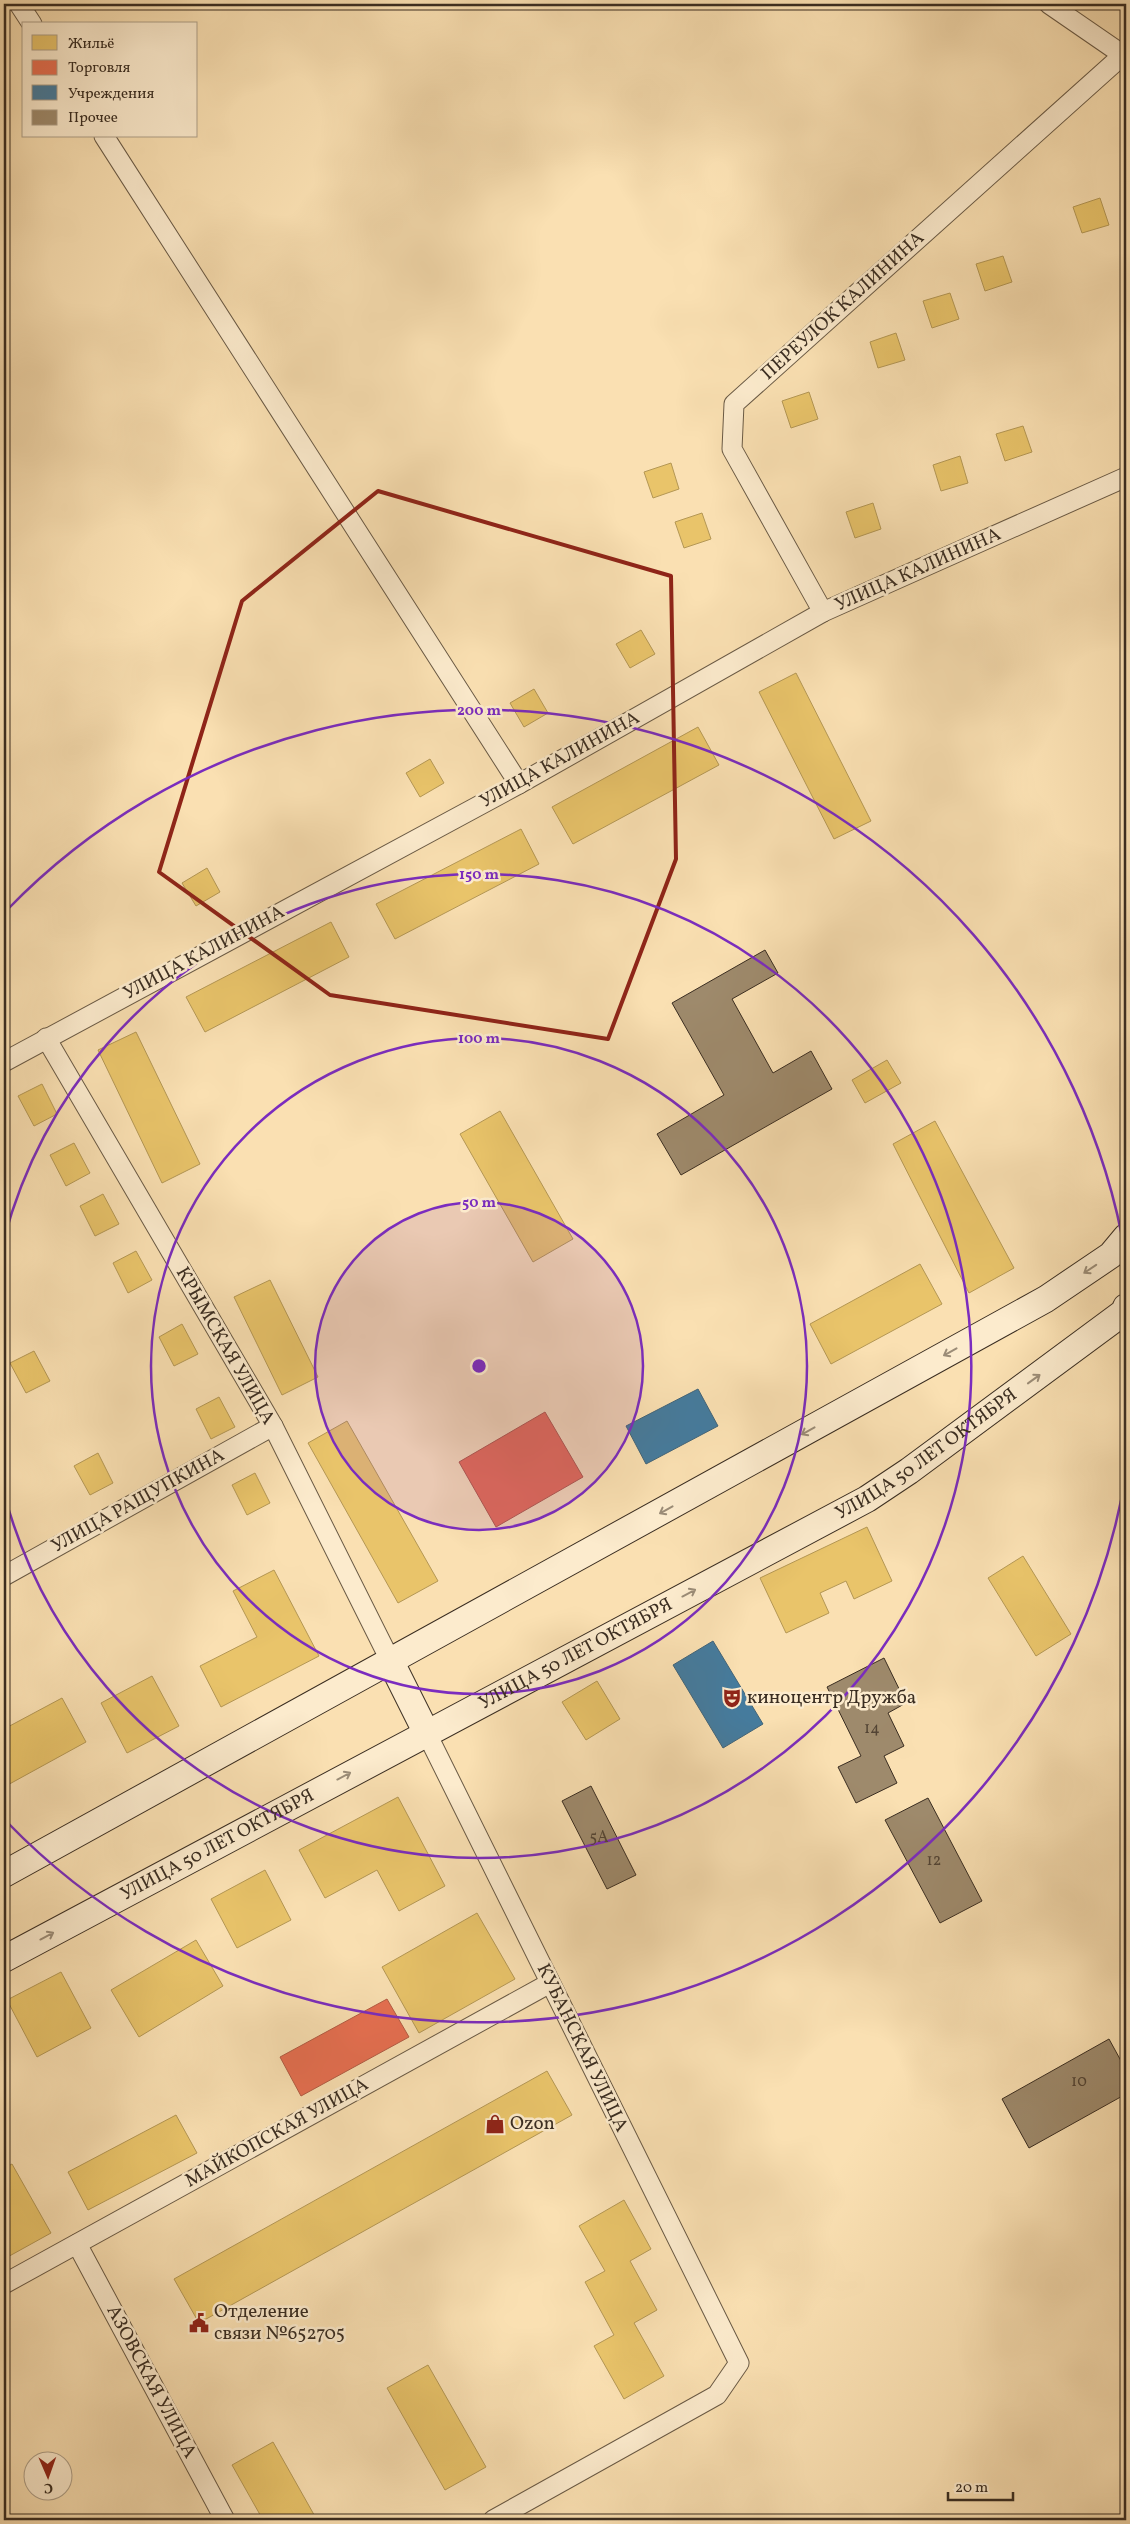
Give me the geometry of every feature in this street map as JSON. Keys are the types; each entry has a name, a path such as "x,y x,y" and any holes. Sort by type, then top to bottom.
{"street":[{"path":"19,4 31,22"},
{"path":"1049,4 1125,55"},
{"name":"ПЕРЕУЛОК КАЛИНИНА","path":"823,612 732,449 734,404 1125,55"},
{"path":"105,138 518,784"},
{"name":"УЛИЦА КАЛИНИНА","path":"4,1062 518,784 823,612 1126,477"},
{"name":"КРЫМСКАЯ УЛИЦА","path":"46,1038 272,1426 391,1662"},
{"path":"4,1874 1046,1299 1111,1255 1126,1237"},
{"name":"УЛИЦА 50 ЛЕТ ОКТЯБРЯ","path":"4,1959 426,1732 867,1499 909,1471 1125,1310"},
{"name":"УЛИЦА РАЩУПКИНА","path":"4,1576 272,1426"},
{"path":"391,1662 426,1732"},
{"name":"КУБАНСКАЯ УЛИЦА","path":"426,1732 738,2363 717,2395 493,2520"},
{"name":"МАЙКОПСКАЯ УЛИЦА","path":"4,2284 550,1983"},
{"name":"АЗОВСКАЯ УЛИЦА","path":"76,2244 155,2387 225,2520"}],"highlighted area":[{"path":"378,491 671,576 676,859 608,1039 330,995 159,872 242,601"}],"building: Жильё":[{"path":"1100,198 1109,225 1082,233 1073,207"},
{"path":"1003,256 1012,282 985,291 976,264"},
{"path":"950,293 959,319 932,328 923,301"},
{"path":"896,333 905,360 878,368 870,342"},
{"path":"809,392 818,419 791,428 782,401"},
{"path":"1023,426 1032,452 1005,461 996,434"},
{"path":"960,456 968,483 941,491 933,465"},
{"path":"671,463 679,489 653,498 644,472"},
{"path":"873,503 881,529 855,538 846,512"},
{"path":"702,513 711,539 684,548 675,522"},
{"path":"641,630 655,654 630,668 616,644"},
{"path":"796,673 871,821 834,839 759,692"},
{"path":"534,689 548,713 524,727 510,703"},
{"path":"698,727 719,765 573,844 552,807"},
{"path":"430,759 444,783 420,797 406,773"},
{"path":"521,829 539,864 395,939 376,904"},
{"path":"207,868 220,892 196,906 182,883"},
{"path":"331,922 349,957 205,1032 186,997"},
{"path":"136,1032 200,1164 162,1183 98,1050"},
{"path":"887,1060 901,1083 865,1103 852,1080"},
{"path":"42,1084 57,1114 34,1126 18,1096"},
{"path":"500,1111 573,1239 533,1262 460,1134"},
{"path":"935,1121 1014,1268 969,1293 893,1144"},
{"path":"74,1143 90,1173 66,1186 50,1155"},
{"path":"103,1194 119,1224 95,1236 80,1206"},
{"path":"136,1251 152,1280 128,1293 113,1263"},
{"path":"920,1264 942,1304 831,1364 810,1324"},
{"path":"270,1280 318,1377 282,1395 234,1297"},
{"path":"182,1324 198,1354 174,1366 159,1337"},
{"path":"34,1351 50,1381 26,1393 10,1363"},
{"path":"219,1397 235,1427 211,1439 196,1409"},
{"path":"347,1421 438,1581 398,1603 308,1443"},
{"path":"98,1453 113,1483 90,1495 74,1466"},
{"path":"255,1473 270,1503 247,1515 232,1485"},
{"path":"867,1527 892,1581 854,1599 846,1581 820,1593 829,1613 786,1633 760,1578"},
{"path":"1023,1556 1071,1634 1036,1656 988,1578"},
{"path":"274,1570 319,1656 221,1707 200,1666 257,1637 233,1591"},
{"path":"152,1676 179,1726 127,1753 101,1703"},
{"path":"597,1681 620,1719 586,1740 562,1702"},
{"path":"62,1698 86,1742 4,1787 4,1729"},
{"path":"398,1797 445,1886 399,1911 377,1870 325,1898 299,1850"},
{"path":"265,1870 291,1920 237,1948 211,1899"},
{"path":"477,1913 515,1979 419,2033 382,1967"},
{"path":"196,1940 223,1986 139,2037 111,1990"},
{"path":"61,1972 91,2028 37,2057 7,2000"},
{"path":"547,2071 572,2115 199,2323 174,2279"},
{"path":"176,2115 197,2153 88,2210 68,2172"},
{"path":"12,2164 51,2233 4,2259 4,2168"},
{"path":"624,2200 651,2249 630,2261 657,2310 634,2323 664,2376 624,2399 594,2346 614,2335 585,2282 605,2271 579,2226"},
{"path":"428,2365 486,2467 445,2490 387,2388"},
{"path":"273,2442 317,2520 263,2520 232,2465"}],"building: Торговля":[{"path":"545,1412 583,1477 496,1527 459,1462"},
{"path":"387,1999 409,2037 301,2096 280,2057"}],"building: Учреждения":[{"path":"698,1389 718,1426 646,1464 626,1426"},
{"path":"713,1641 763,1724 723,1748 673,1665"}],"building: Прочее":[{"path":"765,950 778,973 732,999 773,1073 811,1051 832,1089 681,1175 657,1134 724,1095 672,1003"},
{"path":"884,1658 906,1703 888,1713 904,1746 884,1756 897,1783 856,1803 838,1767 861,1756 827,1687"},
{"path":"591,1786 636,1875 607,1889 562,1801"},
{"path":"928,1798 982,1901 940,1923 885,1820"},
{"path":"1109,2039 1126,2070 1126,2094 1029,2148 1002,2099"}],"place":[{"name":"киноцентр Дружба","path":"732,1698"},
{"name":"Ozon","path":"495,2124"},
{"name":"Отделение связи №652705","path":"199,2323"}]}
